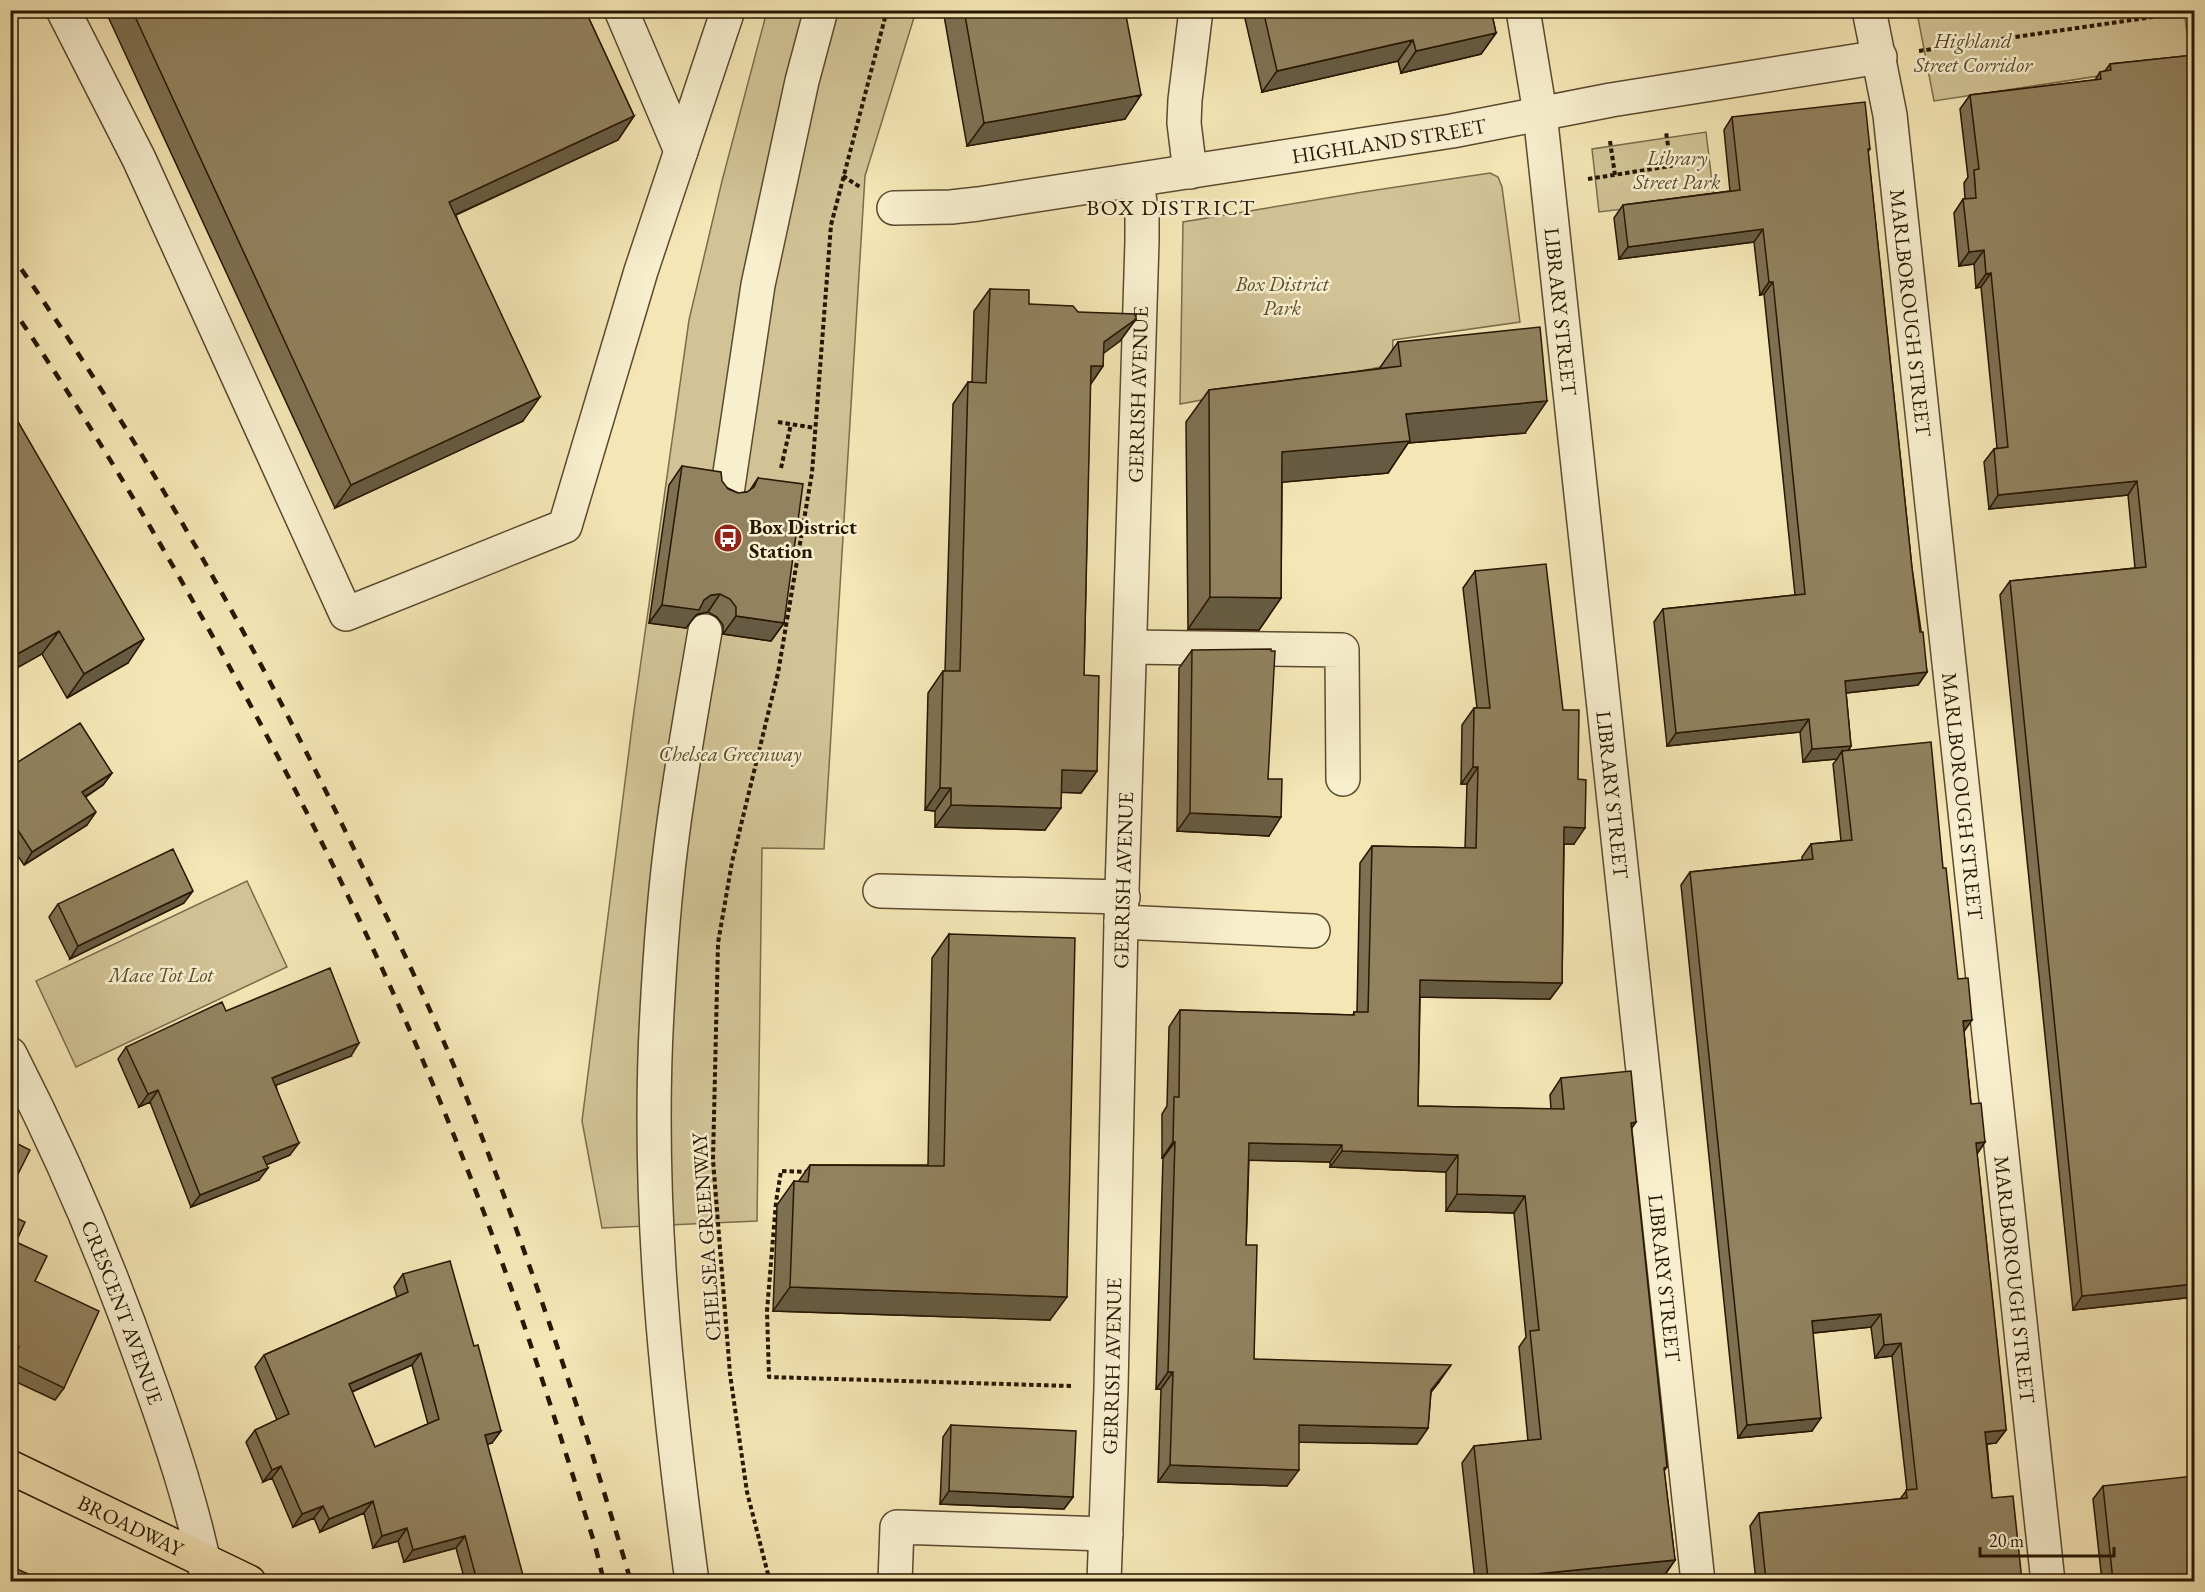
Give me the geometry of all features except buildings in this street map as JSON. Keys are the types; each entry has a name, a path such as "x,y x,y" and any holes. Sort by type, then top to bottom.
{"main road":[{"name":"BROADWAY","path":"10,1467 206,1571 249,1581"}],"street":[{"path":"63,10 139,159 346,614 564,526 641,271 728,10"},
{"path":"621,10 681,151"},
{"path":"726,493 758,285 800,92 821,10"},
{"path":"1190,172 1184,123 1196,10"},
{"name":"LIBRARY STREET","path":"1523,10 1540,113 1698,1581"},
{"name":"MARLBOROUGH STREET","path":"1869,10 1880,57 1891,127 2048,1581"},
{"name":"HIGHLAND STREET","path":"894,208 934,208 978,204 1190,172 1452,131 1540,113 1880,57"},
{"name":"GERRISH AVENUE","path":"1104,1581 1142,241 1142,218 1137,180"},
{"path":"692,1581 660,1280 655,1099 657,1014 671,847 705,631"},
{"path":"1130,647 1342,650 1343,779"},
{"path":"880,891 1122,910 1313,931"},
{"name":"CRESCENT AVENUE","path":"10,1054 80,1203 132,1332 182,1473 206,1571"},
{"path":"896,1581 897,1527 1106,1534"}],"path":[{"name":"CHELSEA GREENWAY","path":"770,1581 747,1492 730,1374 713,1148 718,943 732,862 778,673 812,473 831,225 887,10"},
{"path":"1880,57 2194,10"},
{"path":"1581,180 1671,166 1666,132"},
{"path":"1610,141 1615,175"},
{"path":"774,422 815,428"},
{"path":"782,468 791,424"},
{"path":"815,1172 781,1171 776,1202 767,1311 769,1377 1111,1388"}],"green space":[{"name":"Highland Street Corridor","path":"1971,10 2184,11 2191,62 1934,101 1918,18"},
{"name":"Chelsea Greenway","path":"767,11 916,11 865,176 824,849 762,848 757,1221 602,1228 582,1121 634,711 689,320 722,181"},
{"name":"Library Street Park","path":"1706,132 1714,198 1599,212 1592,149"},
{"name":"Box District Park","path":"1490,173 1498,177 1502,187 1520,322 1393,340 1392,365 1180,404 1183,222"},
{"name":"Mace Tot Lot","path":"247,881 287,967 76,1067 36,981"}],"railway":[{"path":"10,253 105,396 194,544 277,695 406,959 456,1071 527,1260 592,1452 631,1582"},
{"path":"10,305 108,456 199,612 287,774 369,940 443,1110 509,1282 595,1545 604,1582"}],"place":[{"name":"Box District Station","path":"728,538"}],"district":[{"name":"BOX DISTRICT","path":"1171,207"}]}
